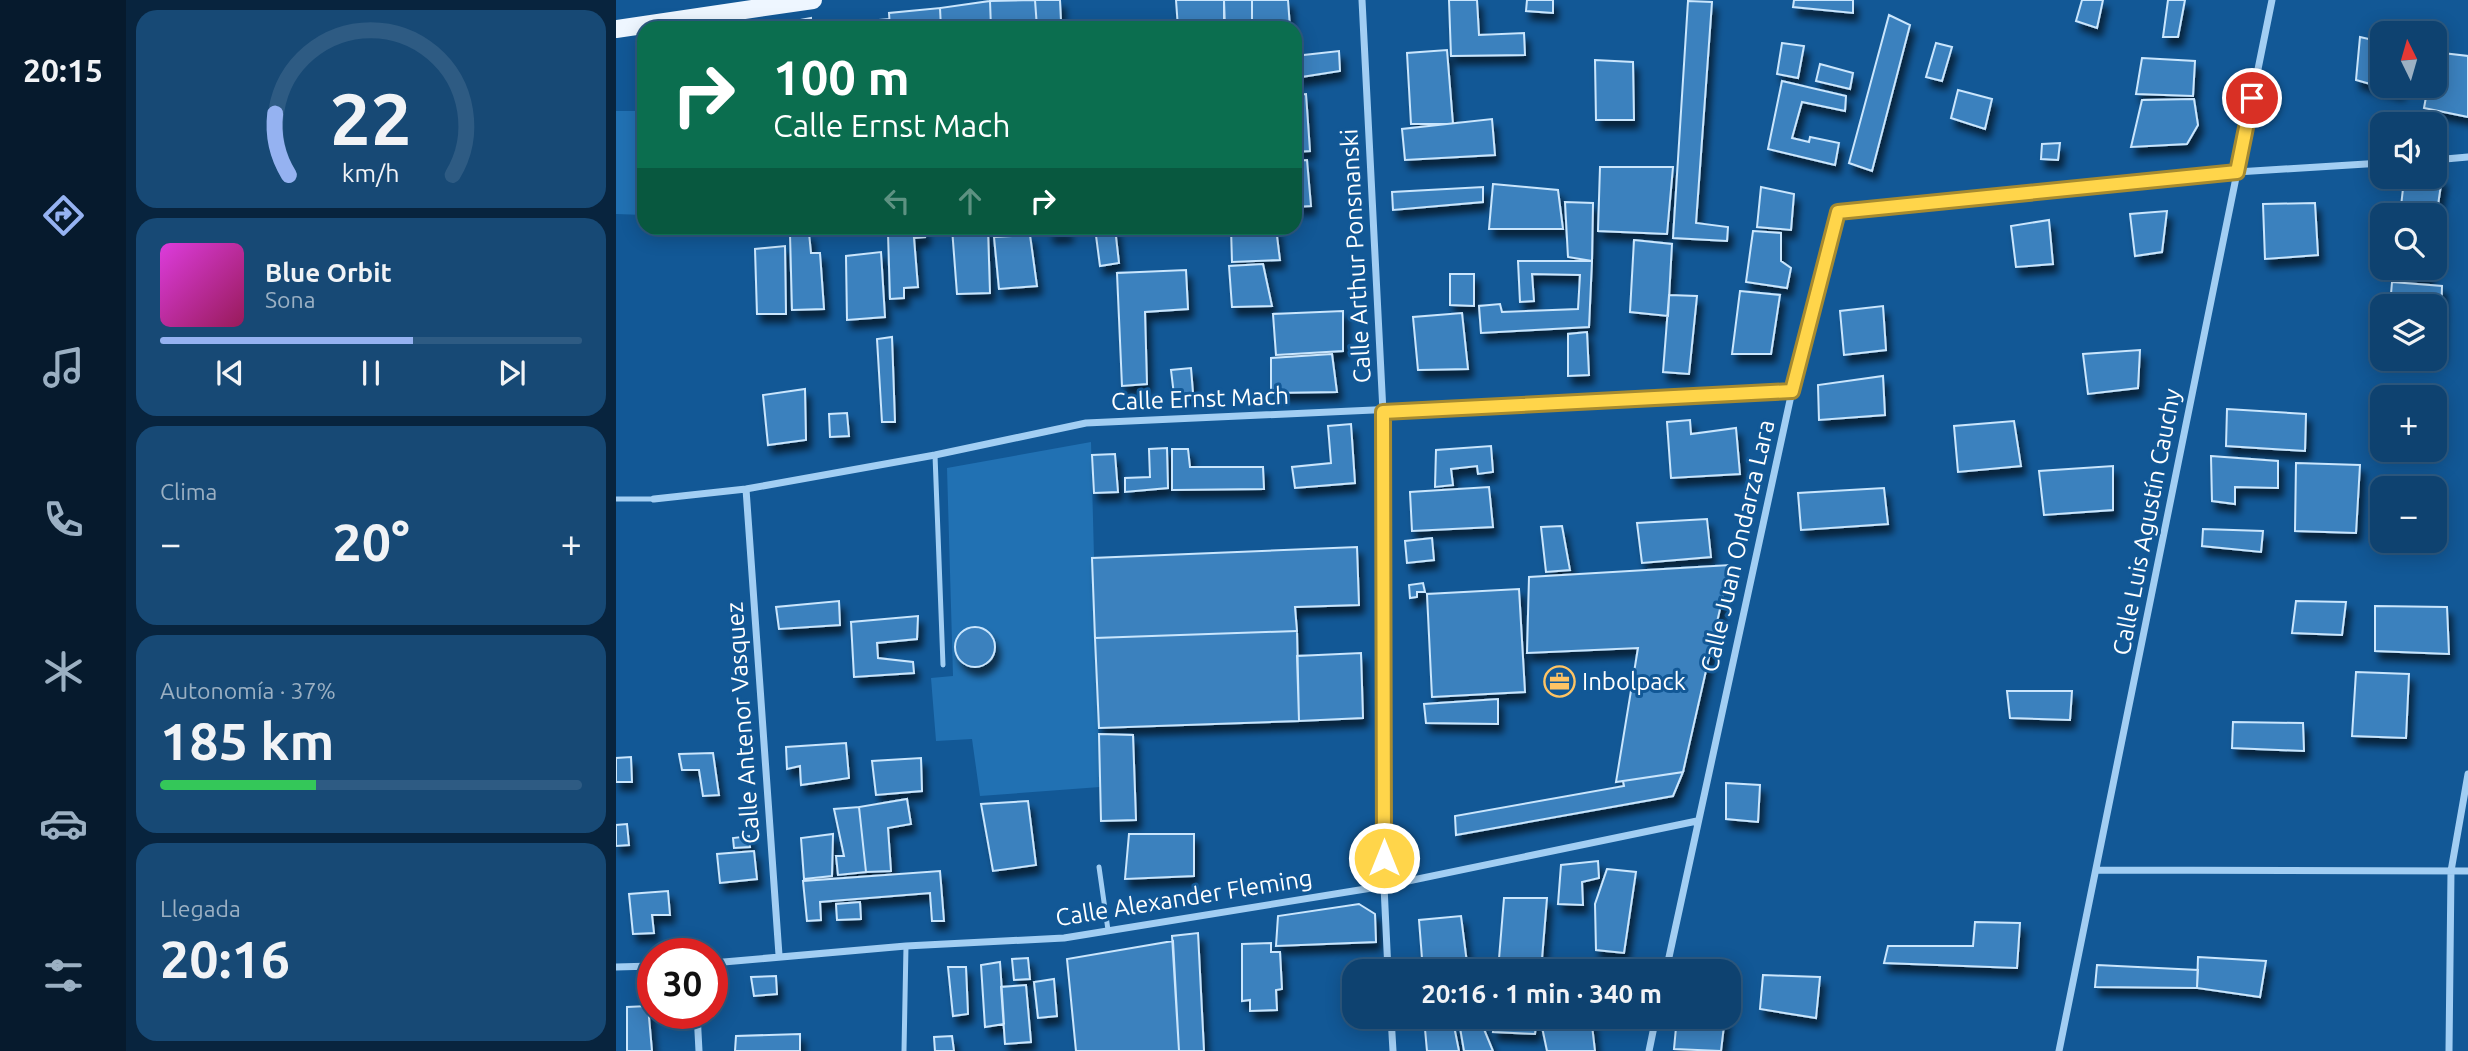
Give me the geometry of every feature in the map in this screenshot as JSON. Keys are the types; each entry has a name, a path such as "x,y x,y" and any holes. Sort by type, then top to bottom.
{"main road":[{"path":"670,21 813,0"},
{"path":"616,29 637,26"}],"street":[{"name":"Calle Arthur Ponsnanski","path":"1362,0 1383,412 1384,886 1387,959"},
{"name":"Calle Luis Agustín Cauchy","path":"2059,1051 2272,0"},
{"path":"2447,159 2468,158"},
{"name":"Calle Juan Ondarza Lara","path":"1668,959 1792,391 1838,212 2237,172 2370,164"},
{"name":"Calle Ernst Mach","path":"654,499 746,489 935,455 1086,423 1383,412 1792,391"},
{"name":"Calle Antenor Vasquez","path":"746,489 779,956"},
{"path":"2449,1051 2451,871 2468,774"},
{"name":"Calle Alexander Fleming","path":"728,961 906,946 1064,938 1384,886 1697,821"},
{"path":"2096,870 2468,871"},
{"path":"616,967 637,966"},
{"path":"698,1029 699,1051"},
{"path":"1392,1029 1393,1051"},
{"path":"1649,1051 1654,1029"}],"lane":[{"path":"935,455 943,664"},
{"name":"Calle Ernst Mach","path":"616,499 654,499"},
{"path":"1099,867 1108,930"},
{"path":"904,1051 906,946"}],"shaded area":[{"path":"616,111 637,111 637,215 616,214"},
{"path":"1091,442 1100,787 980,796 972,739 936,741 931,678 953,676 947,468"}],"building":[{"path":"1035,0 1037,21 991,21 990,1"},
{"path":"1035,0 1060,0 1061,21 1036,21"},
{"path":"1176,0 1224,0 1224,21 1178,21"},
{"path":"1224,0 1252,0 1252,21 1225,21"},
{"path":"1252,0 1288,0 1290,21 1252,21"},
{"path":"1449,0 1477,0 1479,35 1524,33 1525,55 1451,56"},
{"path":"1527,0 1553,0 1553,13 1526,11"},
{"path":"1794,0 1853,0 1853,13 1793,7"},
{"path":"2082,0 2103,0 2097,28 2076,21"},
{"path":"2168,0 2185,0 2178,37 2163,37"},
{"path":"990,1 991,21 941,21 940,8"},
{"path":"1688,1 1712,2 1696,223 1728,227 1727,241 1673,238"},
{"path":"940,8 941,21 890,21 889,13"},
{"path":"1889,15 1910,25 1872,171 1849,163"},
{"path":"2360,37 2370,39 2370,84 2356,80"},
{"path":"1782,43 1804,46 1798,78 1777,74"},
{"path":"1936,43 1952,47 1942,81 1926,77"},
{"path":"1447,50 1453,124 1411,124 1407,53"},
{"path":"1339,51 1340,71 1302,77 1302,55"},
{"path":"2447,54 2468,56 2468,117 2424,108 2426,98 2447,98"},
{"path":"2142,58 2195,61 2193,96 2136,94"},
{"path":"1595,60 1633,62 1634,120 1596,120"},
{"path":"1820,64 1853,73 1850,89 1816,81"},
{"path":"1782,81 1846,96 1845,111 1802,102 1792,138 1809,142 1810,137 1839,143 1835,165 1768,149"},
{"path":"1958,90 1992,99 1985,129 1951,118"},
{"path":"1302,94 1306,94 1310,151 1302,152"},
{"path":"2194,99 2198,125 2187,144 2131,147 2142,100"},
{"path":"1492,119 1495,155 1405,160 1402,129"},
{"path":"2060,143 2058,160 2041,159 2042,144"},
{"path":"1302,160 1307,160 1311,206 1302,207"},
{"path":"1600,167 1673,167 1667,234 1598,231"},
{"path":"1493,184 1558,190 1563,229 1489,229"},
{"path":"1483,187 1483,202 1393,210 1392,192"},
{"path":"1761,187 1794,194 1791,230 1757,227"},
{"path":"2403,189 2440,189 2438,203 2401,203"},
{"path":"1565,202 1593,203 1592,261 1568,257"},
{"path":"2315,203 2318,255 2265,259 2263,204"},
{"path":"2167,211 2162,252 2135,256 2130,214"},
{"path":"2049,220 2053,264 2016,267 2011,226"},
{"path":"1753,231 1781,233 1781,261 1791,268 1787,288 1746,282"},
{"path":"790,235 809,235 811,253 820,253 824,309 792,310"},
{"path":"888,235 925,235 914,238 918,287 904,288 904,298 890,299"},
{"path":"953,235 988,235 990,293 957,294"},
{"path":"1030,235 1037,286 999,289 994,237"},
{"path":"1096,235 1116,235 1119,263 1100,266"},
{"path":"1231,235 1277,235 1280,260 1232,262"},
{"path":"1634,240 1672,244 1668,316 1630,312"},
{"path":"785,246 786,314 757,314 755,249"},
{"path":"881,252 885,317 847,320 846,256"},
{"path":"1518,261 1592,261 1589,327 1481,333 1479,306 1500,304 1502,312 1578,309 1580,275 1532,274 1534,301 1520,302"},
{"path":"1263,264 1272,306 1232,307 1229,266"},
{"path":"1186,270 1188,309 1145,312 1147,384 1122,386 1117,273"},
{"path":"1450,274 1474,274 1474,306 1450,305"},
{"path":"2392,282 2442,286 2442,294 2391,294"},
{"path":"1740,291 1780,295 1771,354 1732,354"},
{"path":"1669,295 1697,296 1689,374 1663,372"},
{"path":"1883,306 1886,350 1844,355 1840,311"},
{"path":"1343,311 1343,351 1276,355 1273,314"},
{"path":"1462,313 1468,369 1418,370 1413,317"},
{"path":"1587,332 1589,375 1568,376 1568,334"},
{"path":"892,337 895,422 882,422 877,339"},
{"path":"2140,350 2138,388 2088,394 2083,354"},
{"path":"1332,354 1337,392 1271,393 1271,358"},
{"path":"1191,368 1193,393 1174,395 1171,370"},
{"path":"1883,376 1885,415 1819,420 1818,385"},
{"path":"805,389 806,440 768,445 763,395"},
{"path":"2227,409 2306,414 2305,451 2226,446"},
{"path":"847,413 849,436 830,437 829,414"},
{"path":"1690,420 1691,434 1736,428 1740,474 1671,478 1667,422"},
{"path":"2014,421 2021,466 1958,472 1954,426"},
{"path":"1351,424 1355,483 1295,488 1292,467 1331,463 1328,426"},
{"path":"1491,446 1493,472 1478,474 1477,466 1451,469 1453,485 1435,487 1436,450"},
{"path":"1167,448 1168,488 1125,492 1125,478 1150,477 1149,449"},
{"path":"1172,449 1188,449 1190,467 1263,467 1264,489 1172,490"},
{"path":"1115,454 1118,492 1094,493 1092,455"},
{"path":"2211,456 2278,461 2278,488 2235,487 2235,504 2212,501"},
{"path":"2296,463 2360,465 2356,533 2295,531"},
{"path":"2113,466 2113,510 2044,515 2039,471"},
{"path":"1489,487 1493,527 1412,531 1410,492"},
{"path":"1884,488 1888,524 1801,530 1798,493"},
{"path":"1707,519 1711,557 1642,563 1637,523"},
{"path":"1562,526 1570,570 1546,572 1541,527"},
{"path":"2203,529 2263,531 2261,552 2202,546"},
{"path":"1432,538 1434,560 1407,563 1405,541"},
{"path":"1357,547 1359,605 1295,607 1297,631 1095,638 1092,558"},
{"path":"1730,565 1683,772 1616,782 1638,648 1527,653 1529,577"},
{"path":"1423,583 1425,592 1417,592 1417,597 1410,598 1409,585"},
{"path":"1519,589 1525,692 1432,697 1427,594"},
{"path":"839,601 840,625 779,629 776,607"},
{"path":"2296,601 2346,602 2342,635 2292,633"},
{"path":"2375,606 2447,607 2449,654 2375,651"},
{"path":"918,616 917,639 877,643 878,658 913,662 914,673 854,677 851,622"},
{"path":"975,627 989,633 995,647 989,661 975,667 961,661 955,647 961,633"},
{"path":"1297,631 1299,721 1099,728 1095,638"},
{"path":"1361,653 1363,718 1299,721 1297,656"},
{"path":"2356,672 2409,674 2406,738 2352,736"},
{"path":"2007,691 2072,691 2070,720 2010,718"},
{"path":"1498,699 1498,724 1426,723 1424,704"},
{"path":"2233,722 2303,723 2304,751 2232,748"},
{"path":"1099,734 1133,735 1136,820 1101,821"},
{"path":"846,743 849,778 801,785 800,766 787,769 786,747"},
{"path":"713,753 719,795 703,796 699,770 682,770 679,754"},
{"path":"631,757 632,782 616,782 616,758"},
{"path":"921,758 922,791 876,795 872,761"},
{"path":"1683,772 1673,796 1456,835 1455,816 1624,786 1623,781"},
{"path":"1726,783 1760,785 1758,822 1726,819"},
{"path":"907,799 911,824 888,828 891,871 866,872 859,807"},
{"path":"1028,801 1036,865 993,871 981,804"},
{"path":"859,807 866,872 838,875 836,856 844,856 834,809"},
{"path":"627,824 629,845 616,846 616,825"},
{"path":"833,834 832,876 804,879 801,838"},
{"path":"1129,834 1194,834 1194,876 1125,879"},
{"path":"749,836 750,847 734,848 733,838"},
{"path":"754,851 757,879 720,883 717,854"},
{"path":"1598,861 1599,878 1582,882 1583,905 1558,904 1561,865"},
{"path":"1607,869 1636,872 1624,953 1596,950 1595,904"},
{"path":"940,871 944,921 932,921 930,893 820,902 821,920 807,921 803,881"},
{"path":"668,891 670,915 652,915 654,933 633,934 629,894"},
{"path":"1504,898 1547,898 1542,959 1499,959"},
{"path":"860,902 861,919 837,920 836,904"},
{"path":"1359,904 1375,914 1376,942 1276,946 1278,916"},
{"path":"1461,916 1466,959 1422,959 1419,920"},
{"path":"1975,922 2020,923 2017,968 1884,963 1888,946 1973,946"},
{"path":"1198,933 1204,1051 1179,1051 1172,936"},
{"path":"1173,941 1179,1051 1076,1051 1067,959"},
{"path":"1271,943 1271,952 1280,952 1282,989 1276,990 1277,1010 1250,1011 1250,1000 1242,1001 1242,944"},
{"path":"2198,957 2266,961 2260,997 2197,988"},
{"path":"1028,958 1030,979 1014,980 1012,959"},
{"path":"1000,962 1004,1024 985,1027 981,965"},
{"path":"2097,965 2198,970 2197,988 2095,987"},
{"path":"948,967 966,967 968,1014 953,1016"},
{"path":"1763,975 1820,977 1816,1018 1760,1009"},
{"path":"776,976 777,994 754,996 751,977"},
{"path":"1054,979 1057,1016 1038,1018 1034,982"},
{"path":"1026,985 1031,1042 1005,1044 1001,987"},
{"path":"627,1007 637,1007 637,1029 650,1029 652,1051 627,1051"},
{"path":"1425,1029 1455,1029 1459,1051 1427,1051"},
{"path":"1460,1029 1484,1029 1493,1051 1464,1051"},
{"path":"1493,1029 1536,1029 1535,1034 1493,1032"},
{"path":"1542,1029 1592,1029 1595,1051 1547,1051"},
{"path":"1676,1029 1724,1029 1721,1051 1674,1049"},
{"path":"800,1034 800,1051 735,1051 736,1036"},
{"path":"952,1036 954,1051 935,1051 934,1037"}],"place":[{"name":"Inbolpack","path":"1559,682"}],"route":[{"path":"1384,858 1383,412 1792,391 1838,212 2237,172 2252,98"}]}
